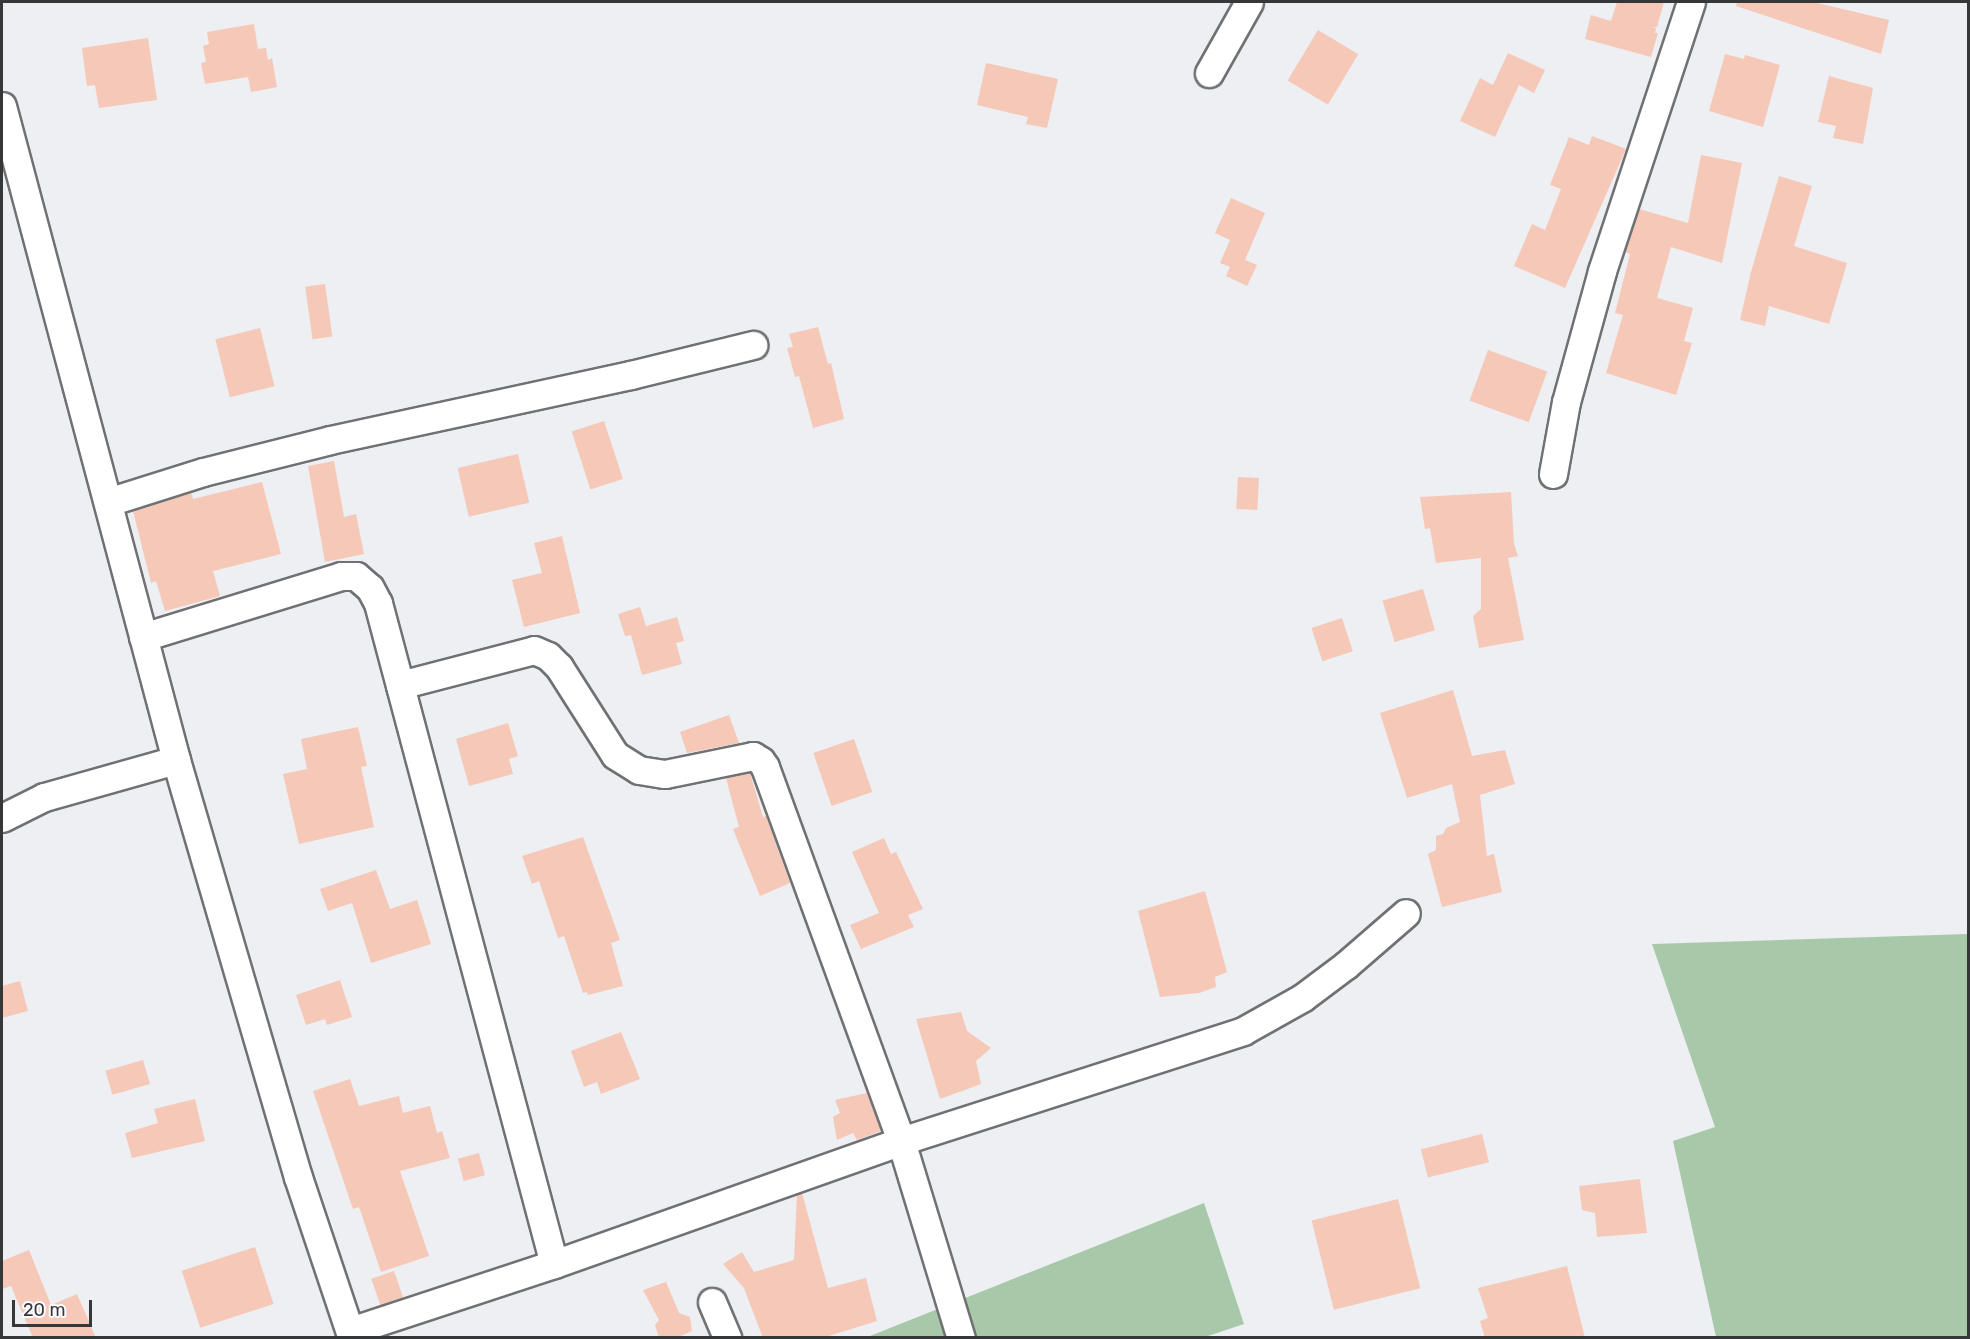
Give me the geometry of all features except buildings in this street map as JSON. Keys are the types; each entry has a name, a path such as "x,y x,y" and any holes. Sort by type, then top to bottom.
{"street":[{"path":"1209,73 1249,2"},
{"path":"1552,474 1566,402 1602,271 1691,2"},
{"path":"2,106 176,760 298,1177 351,1334 901,1141 1242,1031 1302,998 1346,965 1406,913"},
{"path":"108,502 203,472 330,440 598,382 753,345"},
{"path":"143,637 341,576 356,576 370,588 378,603 554,1264"},
{"path":"400,686 534,650 548,656 560,667 615,755 639,770 665,774 753,756 761,761 901,1141 961,1338"},
{"path":"2,818 44,797 176,760"},
{"path":"712,1302 727,1338"}],"green space":[{"path":"1968,934 1968,1337 1716,1337 1673,1141 1715,1127 1652,944"},
{"path":"1204,1203 1244,1324 1202,1338 865,1338"}]}
